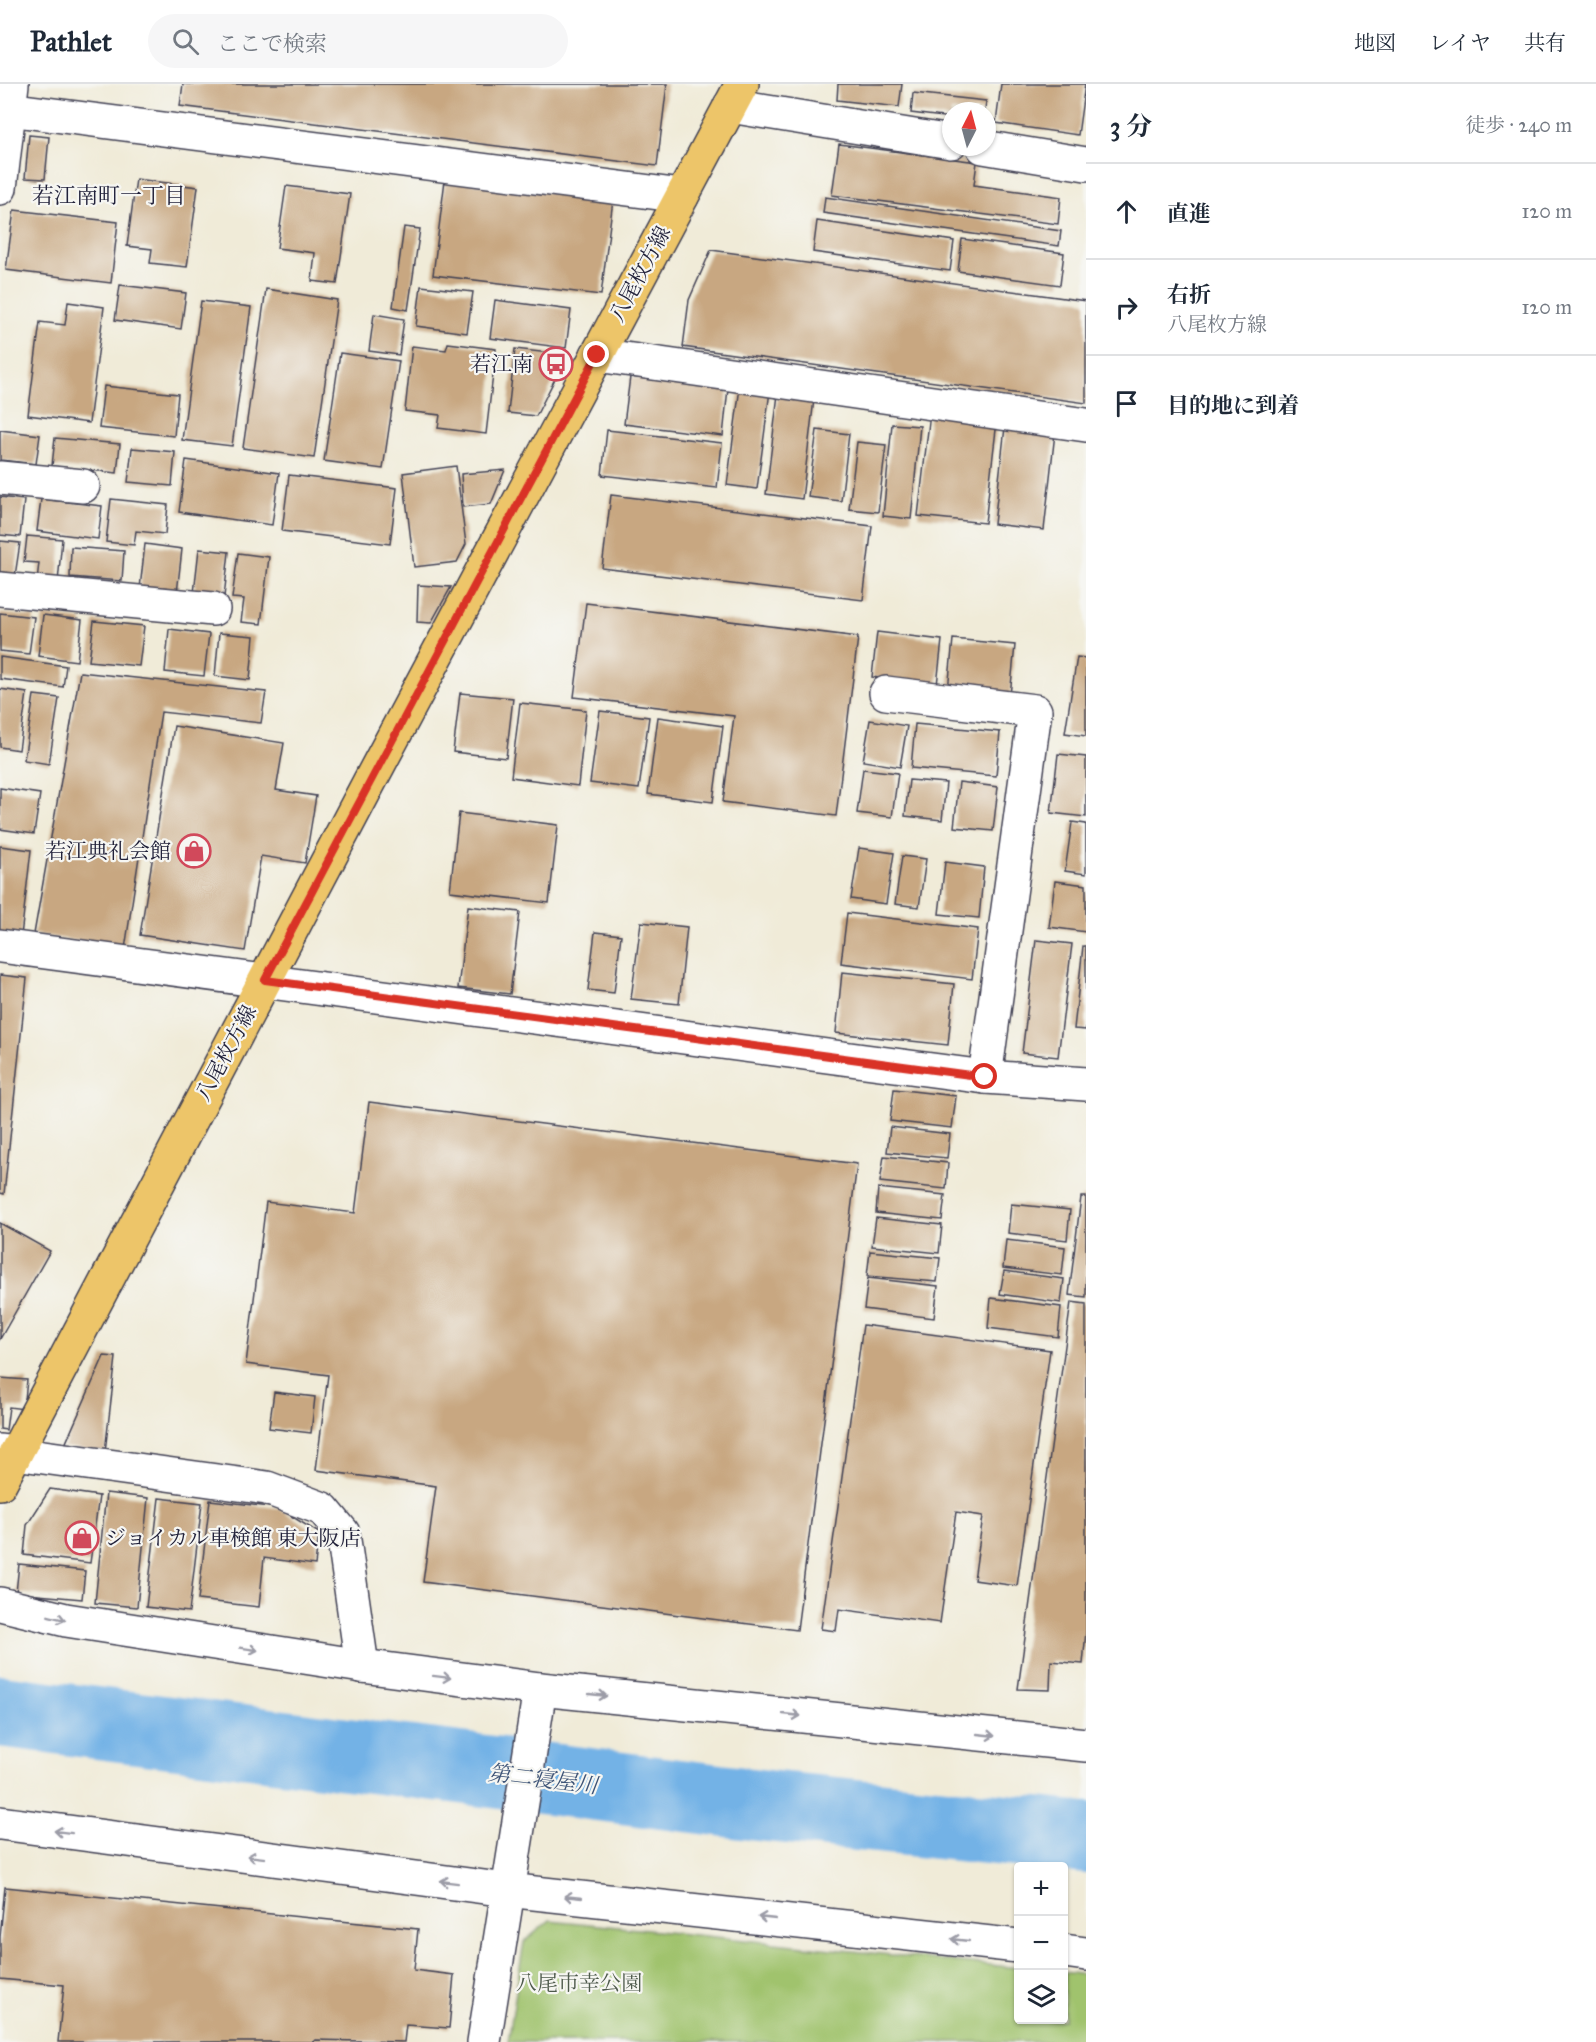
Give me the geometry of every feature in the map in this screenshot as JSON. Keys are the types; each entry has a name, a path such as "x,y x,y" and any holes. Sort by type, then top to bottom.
{"main road":[{"name":"八尾枚方線","path":"0,1484 8,1452 265,980 736,95"}],"street":[{"path":"736,95 942,140"},
{"path":"0,188 7,101 681,196"},
{"path":"996,149 1086,164"},
{"path":"597,355 1086,425"},
{"path":"0,478 83,486"},
{"path":"0,590 213,609"},
{"path":"886,693 1035,711 985,1077"},
{"path":"0,946 985,1077 1086,1084"},
{"path":"8,1452 267,1488 323,1509 343,1533 362,1666"},
{"path":"0,1604 66,1620 362,1666 540,1689 1086,1745"},
{"path":"484,2042 540,1689"},
{"path":"0,1823 507,1890 1014,1946"},
{"path":"1068,1952 1086,1954"}],"green space":[{"name":"八尾市幸公園","path":"550,1920 1014,1968 1014,2024 1068,2024 1068,1973 1086,1975 1086,2042 508,2042 524,1942"}],"building":[{"path":"183,84 667,84 657,166 180,106"},
{"path":"838,84 902,84 899,107 837,100"},
{"path":"1001,84 1085,84 1078,135 996,123"},
{"path":"913,93 986,101 942,102 942,117 911,113"},
{"path":"29,135 49,137 45,179 25,178"},
{"path":"839,144 977,162 974,185 1061,197 1058,224 832,195"},
{"path":"136,179 198,187 187,267 150,263 152,249 127,246"},
{"path":"445,180 613,200 601,295 433,275"},
{"path":"286,186 350,194 337,284 312,281 315,253 277,248"},
{"path":"825,197 1061,231 1059,246 823,213"},
{"path":"14,210 118,222 111,283 6,270"},
{"path":"817,221 954,241 950,271 813,252"},
{"path":"404,227 420,229 408,310 393,307"},
{"path":"962,239 1064,253 1060,285 958,271"},
{"path":"711,250 1086,301 1086,403 683,347 689,300"},
{"path":"120,285 186,293 181,329 115,320"},
{"path":"421,286 473,292 467,333 416,326"},
{"path":"266,289 337,300 314,458 243,448"},
{"path":"495,300 571,310 566,348 490,338"},
{"path":"201,301 251,307 232,446 182,440"},
{"path":"68,302 104,307 89,423 28,415 40,322 65,325"},
{"path":"374,314 404,319 399,355 369,351"},
{"path":"448,343 496,349 486,434 438,428 440,415 405,411 412,346 446,350"},
{"path":"515,349 567,355 536,416 508,413"},
{"path":"340,353 399,361 383,469 324,461"},
{"path":"630,377 728,388 723,436 624,424"},
{"path":"104,386 178,394 174,436 99,428"},
{"path":"740,387 770,391 757,489 727,485"},
{"path":"778,394 814,399 802,499 766,494"},
{"path":"930,413 997,421 985,523 918,516"},
{"path":"892,424 920,426 911,519 883,516"},
{"path":"1005,427 1055,433 1044,530 994,524"},
{"path":"0,430 40,435 36,464 0,460"},
{"path":"607,430 722,443 717,488 602,475"},
{"path":"817,430 849,434 841,501 808,497"},
{"path":"55,438 120,444 117,473 52,466"},
{"path":"857,442 886,445 878,512 849,509"},
{"path":"132,448 175,452 172,486 128,482"},
{"path":"186,460 279,473 272,525 179,512"},
{"path":"456,466 466,544 457,562 414,567 403,473"},
{"path":"505,470 491,504 463,507 461,474"},
{"path":"289,475 397,488 390,544 282,531"},
{"path":"611,495 872,526 863,600 602,568"},
{"path":"0,497 24,500 20,537 0,535"},
{"path":"41,499 102,506 98,539 37,531"},
{"path":"111,499 168,505 165,534 136,531 134,545 106,542"},
{"path":"27,536 62,539 58,582 37,580 39,563 24,562"},
{"path":"0,541 20,543 15,576 0,574"},
{"path":"145,544 182,549 177,593 140,588"},
{"path":"71,547 124,551 122,581 70,577"},
{"path":"199,549 229,552 224,597 194,593"},
{"path":"238,553 269,557 261,624 241,622 244,599 232,598"},
{"path":"418,585 451,587 431,623 417,622"},
{"path":"586,603 858,637 836,816 723,802 734,716 574,697"},
{"path":"0,613 34,617 29,654 0,651"},
{"path":"43,615 82,620 77,661 38,656"},
{"path":"94,621 144,626 139,666 89,661"},
{"path":"169,629 209,634 204,676 165,672"},
{"path":"877,632 942,640 937,685 872,677"},
{"path":"219,633 254,636 250,680 215,676"},
{"path":"953,639 1015,645 1010,696 948,691"},
{"path":"0,657 66,666 63,687 0,679"},
{"path":"1077,657 1086,658 1086,736 1065,733"},
{"path":"80,672 266,692 261,723 161,712 125,949 34,934"},
{"path":"0,689 27,693 19,750 0,747"},
{"path":"460,693 513,698 506,758 453,752"},
{"path":"34,695 59,698 49,764 24,760"},
{"path":"520,703 586,710 578,786 511,777"},
{"path":"600,711 649,717 639,789 590,783"},
{"path":"658,717 723,726 713,802 648,794"},
{"path":"870,720 907,726 900,767 863,761"},
{"path":"915,724 1000,732 996,776 911,768"},
{"path":"174,726 284,743 276,790 316,796 305,863 261,856 245,951 140,935"},
{"path":"1058,754 1086,757 1086,817 1051,813"},
{"path":"863,769 898,773 892,817 857,813"},
{"path":"909,780 946,783 942,820 905,816"},
{"path":"959,782 998,787 993,831 954,827"},
{"path":"0,788 40,794 34,834 0,829"},
{"path":"459,813 558,825 549,903 450,891"},
{"path":"1072,822 1086,824 1086,874 1065,871"},
{"path":"0,846 31,850 21,936 0,934"},
{"path":"859,848 894,853 886,904 851,899"},
{"path":"902,856 926,859 919,907 895,904"},
{"path":"945,862 984,867 979,918 939,914"},
{"path":"1055,881 1086,885 1086,932 1049,927"},
{"path":"468,906 520,912 510,994 458,988"},
{"path":"847,913 978,929 972,979 841,963"},
{"path":"641,922 687,927 679,1004 631,999"},
{"path":"595,932 621,935 614,993 588,990"},
{"path":"1036,940 1072,944 1058,1057 1022,1053"},
{"path":"1083,946 1086,946 1086,1030 1074,1029"},
{"path":"842,972 954,984 948,1045 836,1033"},
{"path":"0,975 27,978 4,1194 0,1193"},
{"path":"894,1089 956,1096 952,1128 890,1121"},
{"path":"369,1102 857,1164 797,1630 423,1582 436,1486 316,1470 328,1375 246,1364 266,1202 355,1213"},
{"path":"890,1127 950,1134 947,1158 887,1152"},
{"path":"884,1156 948,1163 946,1189 880,1182"},
{"path":"878,1188 945,1195 942,1220 876,1213"},
{"path":"1081,1197 1086,1197 1086,1297 1069,1295"},
{"path":"1011,1204 1070,1210 1067,1240 1008,1233"},
{"path":"876,1218 942,1225 939,1253 872,1246"},
{"path":"0,1223 50,1251 0,1339"},
{"path":"1006,1240 1065,1247 1062,1275 1003,1268"},
{"path":"870,1251 940,1258 937,1282 867,1276"},
{"path":"1004,1271 1064,1279 1061,1303 1000,1294"},
{"path":"868,1278 938,1286 934,1318 864,1309"},
{"path":"991,1298 1061,1307 1058,1337 988,1328"},
{"path":"1071,1302 1086,1304 1086,1631 1083,1664 1051,1661 1050,1690 1018,1689"},
{"path":"863,1325 1050,1350 1017,1586 974,1580 983,1516 956,1512 940,1623 839,1609 836,1631 821,1629"},
{"path":"104,1356 116,1357 105,1452 64,1447"},
{"path":"0,1378 27,1380 24,1409 9,1407 6,1430 0,1429"},
{"path":"274,1392 315,1397 311,1433 269,1428"},
{"path":"50,1489 99,1496 90,1563 24,1555 27,1525"},
{"path":"106,1493 148,1498 137,1607 95,1603"},
{"path":"159,1498 202,1503 189,1612 146,1607"},
{"path":"210,1500 278,1508 319,1533 315,1565 264,1558 259,1607 198,1600"},
{"path":"19,1564 85,1571 82,1599 16,1593"},
{"path":"5,1887 418,1929 414,1970 454,1975 449,2028 406,2025 404,2042 315,2040 313,2042 58,2042 64,1985 0,1979 0,1937"}],"waterway":[{"name":"第二寝屋川","path":"0,1711 767,1806 1086,1838"}],"place":[{"name":"若江南","path":"556,364"},
{"name":"若江典礼会館","path":"194,851"},
{"name":"ジョイカル車検館 東大阪店","path":"82,1538"}],"district":[{"name":"若江南町一丁目","path":"109,195"}],"route":[{"path":"597,355 265,980 985,1077"}]}
